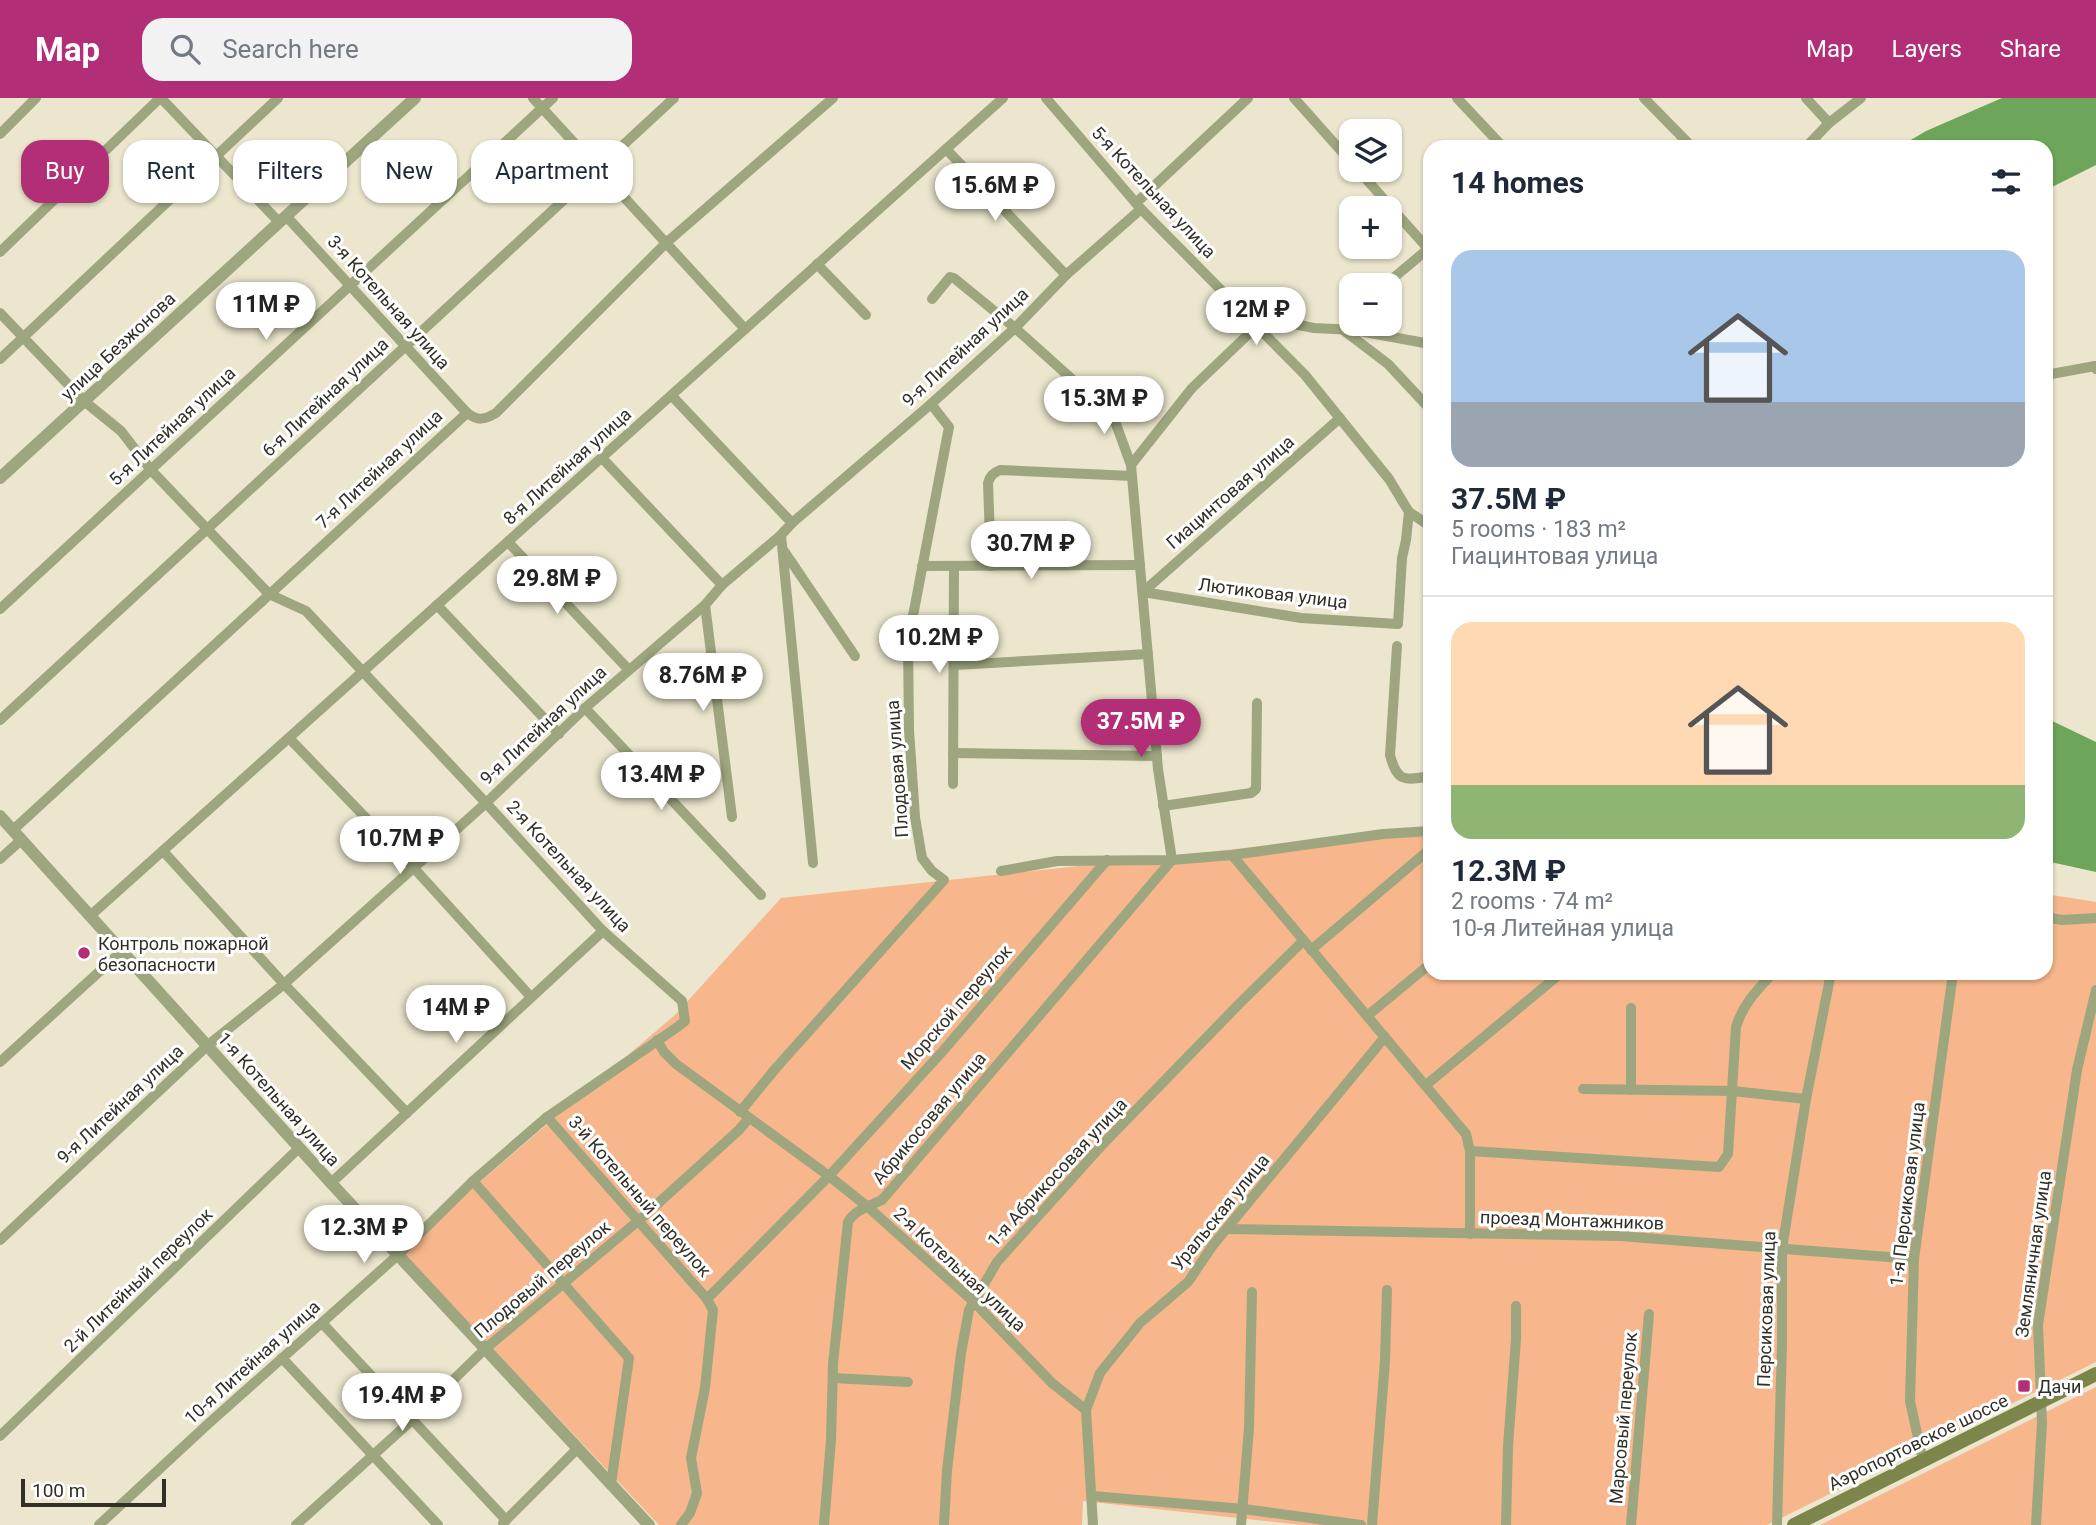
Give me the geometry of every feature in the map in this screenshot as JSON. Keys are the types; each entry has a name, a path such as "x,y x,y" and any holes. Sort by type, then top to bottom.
{"main road":[{"name":"Аэропортовское шоссе","path":"1794,1525 2096,1374"}],"street":[{"path":"0,134 36,98"},
{"path":"0,252 160,98"},
{"name":"3-я Котельная улица","path":"160,98 201,140"},
{"path":"219,153 278,98"},
{"name":"улица Безжонова","path":"0,478 415,98"},
{"path":"534,98 572,140"},
{"name":"5-я Литейная улица","path":"0,609 553,98"},
{"name":"6-я Литейная улица","path":"628,140 674,98"},
{"name":"7-я Литейная улица","path":"0,859 17,835 269,594 467,412 476,419 485,419 496,413 666,243 833,98"},
{"name":"8-я Литейная улица","path":"90,916 1003,98"},
{"name":"5-я Котельная улица","path":"1046,98 1138,206 1306,374 1389,479 1409,512"},
{"name":"9-я Литейная улица","path":"0,1240 207,1046 284,984 486,803 628,669 705,605 722,585 1015,328 1248,98"},
{"path":"1294,98 1339,149"},
{"path":"1457,98 1496,140"},
{"path":"1644,98 1685,140"},
{"path":"1806,98 1829,123"},
{"path":"1813,140 1829,123 1861,98"},
{"path":"946,149 1066,275"},
{"name":"3-я Котельная улица","path":"219,159 350,285 467,412"},
{"path":"1369,182 1423,243"},
{"path":"0,359 166,203"},
{"name":"6-я Литейная улица","path":"0,720 209,530 560,203"},
{"path":"630,203 745,329"},
{"path":"1400,273 1423,255"},
{"path":"817,264 866,315"},
{"name":"Гиацинтовая улица","path":"932,299 950,277 954,278 1113,415 1132,471 1157,756 1172,860"},
{"name":"2-я Котельная улица","path":"0,313 84,401 121,431 150,470 269,594 306,611 603,931 682,1001 685,1021 657,1040 664,1052 676,1064 829,1175 868,1207 974,1302 1052,1383 1086,1410"},
{"path":"990,566 988,483 992,474 1000,470 1132,471 1192,388 1257,326 1278,321 1314,328 1339,328"},
{"path":"1352,336 1388,364 1423,402"},
{"path":"1386,336 1423,343"},
{"path":"2053,374 2095,366 2096,369"},
{"path":"672,396 792,523"},
{"name":"Плодовая улица","path":"931,404 949,427 908,642 909,730 915,817 922,858 932,871 944,880"},
{"name":"Гиацинтовая улица","path":"1143,592 1340,418"},
{"path":"602,458 722,585"},
{"path":"1409,512 1423,521"},
{"name":"Лютиковая улица","path":"1143,592 1301,618 1398,624 1402,558 1409,512"},
{"path":"781,535 813,863"},
{"path":"508,542 628,669"},
{"path":"783,549 855,656"},
{"path":"922,566 1140,565"},
{"path":"953,784 954,566"},
{"path":"437,605 559,734"},
{"path":"705,605 732,817"},
{"path":"1397,646 1391,755 1393,768 1405,779 1423,777"},
{"path":"955,665 1148,654"},
{"path":"1164,806 1251,793 1256,789 1257,703"},
{"path":"585,708 761,895"},
{"path":"289,738 413,867 531,997"},
{"path":"953,753 1157,756"},
{"name":"1-я Котельная улица","path":"0,816 331,1183 649,1525"},
{"path":"1000,871 1057,861 1172,860 1232,855 1382,834 1423,831"},
{"path":"163,851 284,984 407,1112"},
{"path":"1232,855 1466,1134 1470,1151 1470,1234"},
{"name":"1-я Абрикосовая улица","path":"944,1525 947,1470 969,1310 997,1262 1103,1144 1239,1004 1307,946 1423,855"},
{"name":"Морской переулок","path":"706,1298 829,1175 942,1052 1107,860"},
{"name":"Абрикосовая улица","path":"824,1525 833,1364 848,1222 853,1215 882,1200 1172,860"},
{"name":"Плодовый переулок","path":"296,1525 412,1420 485,1349 638,1221 740,1130 745,1115 776,1068 944,880"},
{"path":"2053,918 2096,918"},
{"path":"331,1183 603,931"},
{"path":"0,1062 122,951"},
{"path":"1367,1016 1423,970"},
{"path":"1426,1085 1553,980"},
{"path":"1470,1151 1719,1167 1728,1154 1736,1027 1741,1011 1767,980"},
{"name":"Персиковая улица","path":"1777,1525 1782,1249 1806,1099 1830,980"},
{"name":"1-я Персиковая улица","path":"1923,1461 1910,1401 1914,1259 1952,980"},
{"name":"Земляничная улица","path":"2036,1525 2042,1423 2038,1325 2077,1070 2096,990"},
{"path":"1631,1008 1632,1090"},
{"name":"Уральская улица","path":"1086,1410 1100,1373 1140,1323 1188,1282 1213,1245 1385,1037"},
{"name":"10-я Литейная улица","path":"99,1525 398,1255 473,1181 547,1117 657,1040"},
{"path":"1583,1089 1733,1091 1806,1099"},
{"name":"3-й Котельный переулок","path":"547,1117 706,1298"},
{"name":"2-й Литейный переулок","path":"0,1436 299,1148"},
{"path":"473,1181 629,1358 611,1484"},
{"name":"проезд Монтажников","path":"1228,1229 1620,1236 1914,1259"},
{"path":"1373,1525 1385,1361 1387,1290"},
{"path":"1241,1525 1249,1428 1252,1292"},
{"path":"681,1525 690,1513 697,1493 691,1458 705,1388 713,1310 706,1298"},
{"path":"1506,1525 1508,1446 1517,1339 1516,1306"},
{"name":"Марсовый переулок","path":"1631,1525 1649,1314"},
{"path":"322,1323 504,1522 578,1448"},
{"path":"282,1358 438,1525"},
{"path":"833,1378 908,1382"},
{"path":"1086,1410 1093,1525"},
{"path":"1092,1496 1244,1509 1361,1525"}],"shaded area":[{"path":"2002,98 2096,98 2096,165 2053,186 2053,140 1911,140"},
{"path":"2053,721 2096,742 2096,872 2053,863"},
{"path":"1423,829 1423,980 2053,980 2053,895 2096,902 2096,1362 1767,1525 1302,1525 1083,1501 1082,1525 659,1525 400,1250 676,1014 781,898"},
{"path":"2096,1387 2096,1525 1820,1525"}],"place":[{"name":"Контроль пожарной безопасности","path":"84,953"},
{"name":"Дачи","path":"2024,1386"}]}
